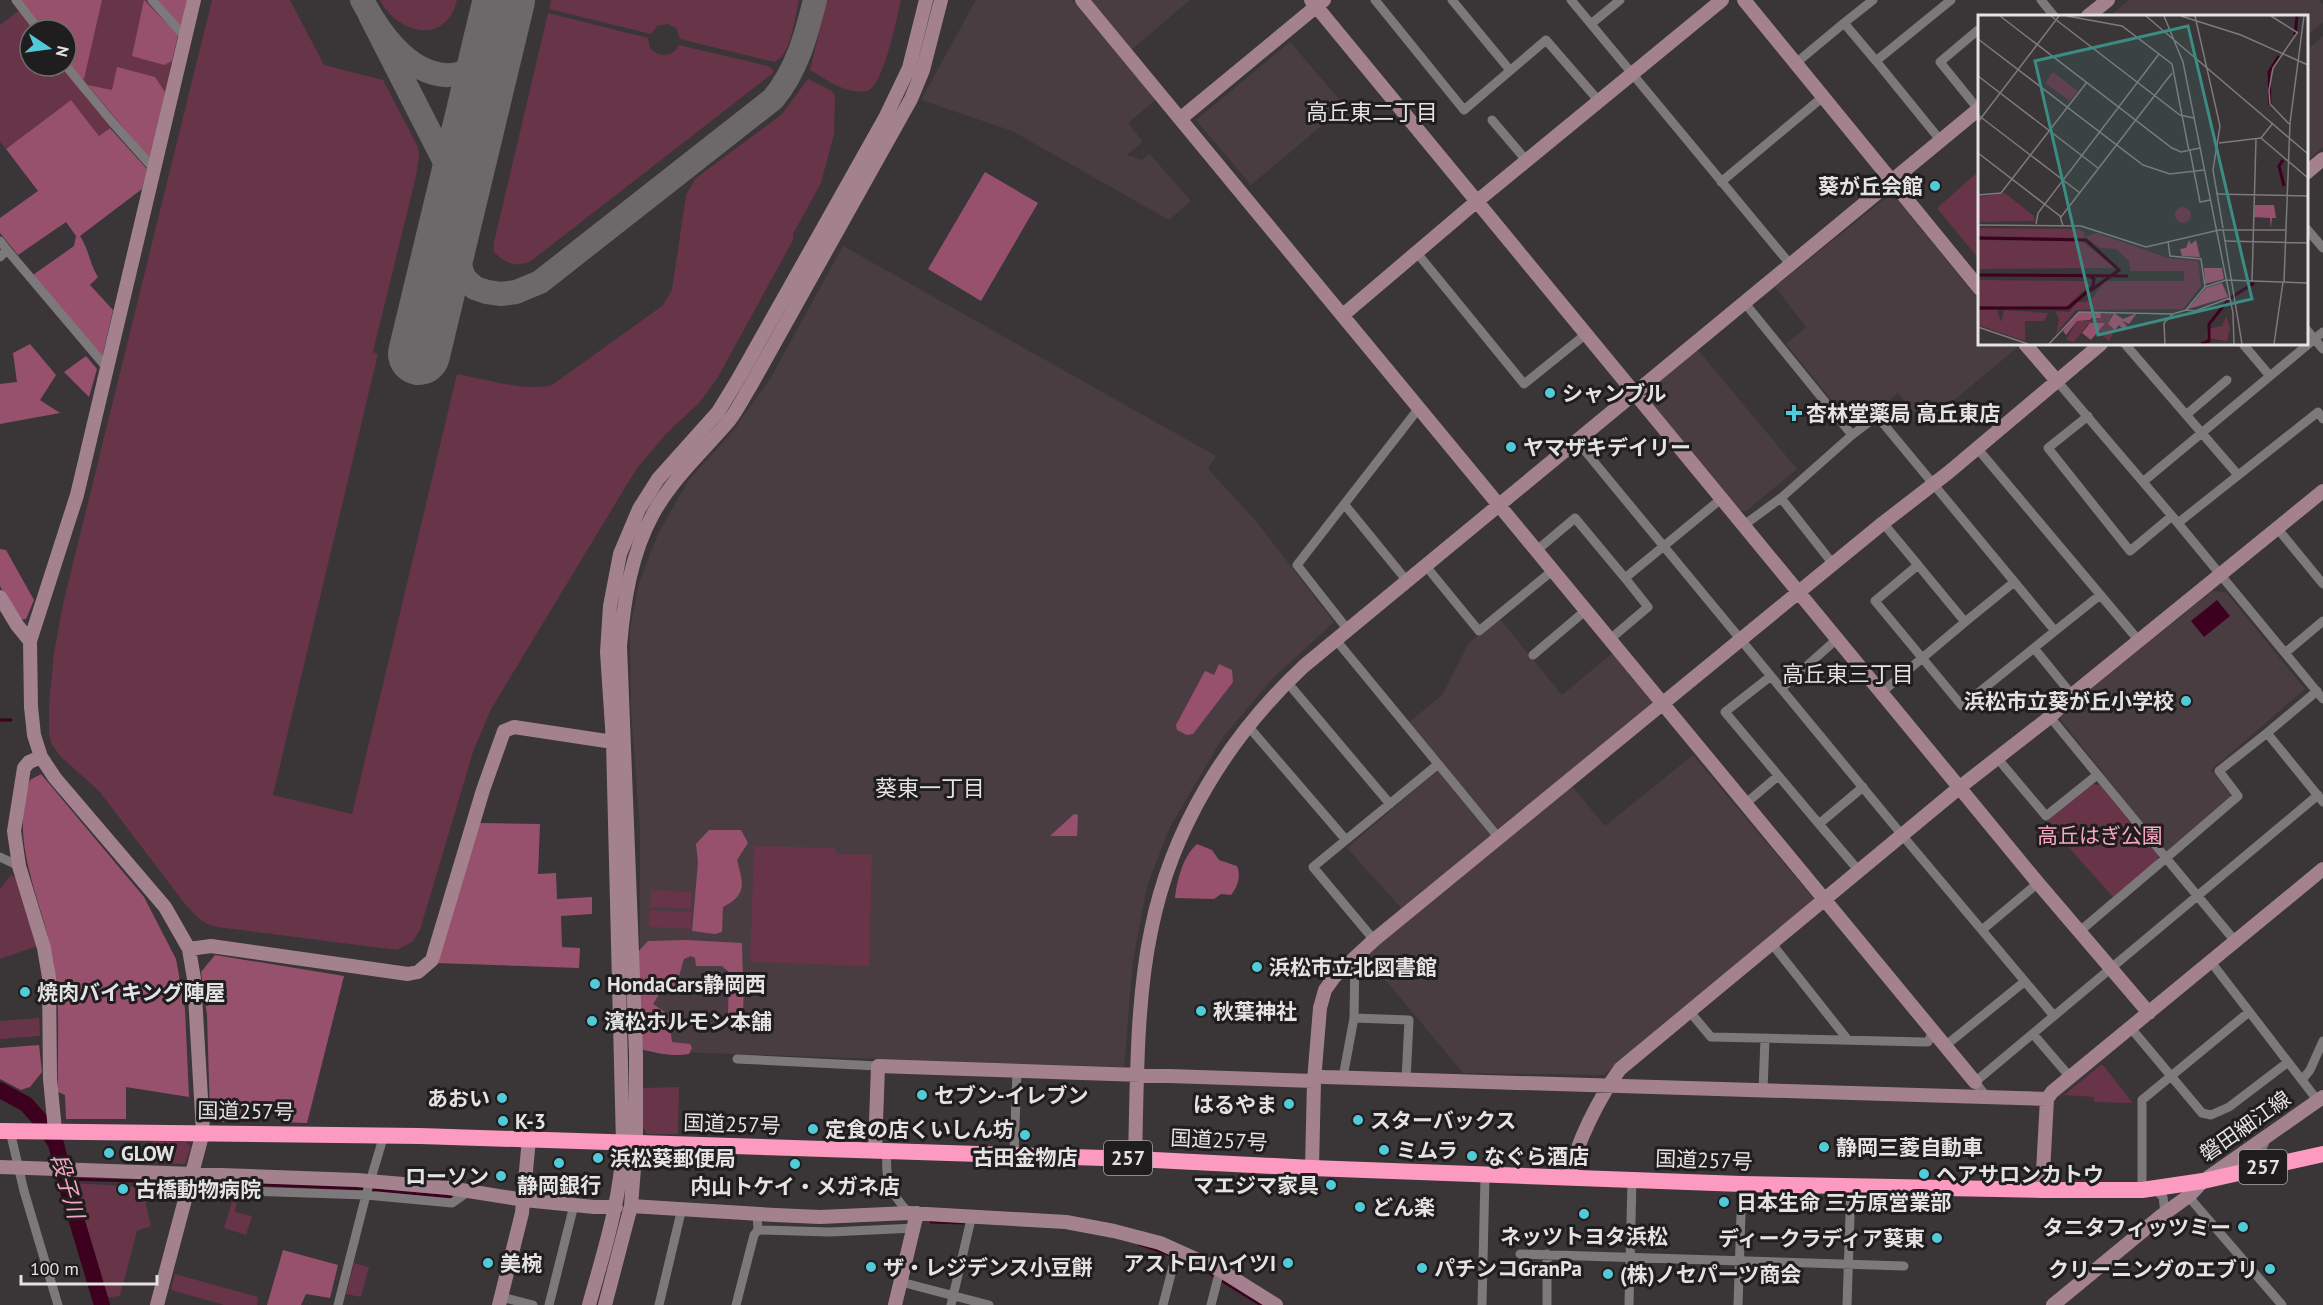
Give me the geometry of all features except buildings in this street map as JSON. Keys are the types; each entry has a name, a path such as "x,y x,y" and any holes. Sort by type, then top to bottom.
{"highway":[{"name":"国道257号","path":"5,1131 203,1132 529,1139 630,1144 1135,1158 1485,1176 2042,1190 2148,1189 2204,1181 2323,1154"}],"street":[{"path":"16,0 30,18"},
{"path":"152,0 185,37"},
{"path":"157,1305 203,1132 194,979 189,949 165,907 55,778 41,757 34,735 31,707 30,641 77,495 194,0"},
{"path":"619,740 607,652 610,606 620,554 639,509 658,479 718,412 737,381 879,129 909,68 926,0"},
{"path":"604,1305 631,1206 619,740 620,646 624,604 635,555 649,524 671,487 730,419 750,387 910,99 923,70 941,0"},
{"path":"1082,0 1987,1097"},
{"path":"1375,0 1464,110 1546,39 1598,100"},
{"path":"1452,0 1509,69"},
{"path":"1571,0 1790,264"},
{"path":"1591,24 1620,0"},
{"path":"1343,315 1598,100 1722,0"},
{"path":"1744,0 1978,287"},
{"path":"1796,63 1873,0"},
{"path":"1876,61 1952,0"},
{"path":"2041,0 2053,15"},
{"path":"2089,15 2108,0"},
{"path":"1180,119 1317,2 1476,202 2038,883 2149,1012"},
{"path":"1844,23 1941,141"},
{"path":"1978,30 1940,62 1978,107"},
{"path":"76,78 112,123 154,169"},
{"path":"1721,182 1824,96"},
{"path":"1135,1158 1144,980 1151,931 1164,882 1192,813 1217,769 1248,726 1287,682 1336,639 1978,109"},
{"path":"1492,120 1526,160"},
{"path":"2308,172 2323,159"},
{"path":"2308,229 2323,248"},
{"path":"0,241 4,254 107,368"},
{"path":"1417,253 1524,384 1586,334"},
{"path":"1744,303 1852,435"},
{"path":"2308,330 2323,349"},
{"path":"2308,345 2323,332"},
{"path":"2026,345 2144,481 2318,693"},
{"path":"1312,1168 1320,1008 1325,990 1335,976 1374,940 1883,523 1932,486 2100,345"},
{"path":"2126,345 2238,476"},
{"path":"2244,345 2270,376"},
{"path":"2144,481 2308,345"},
{"path":"2186,415 2227,380"},
{"path":"1348,630 1297,565 1419,408"},
{"path":"2088,416 2048,448 2130,551 2238,476 2318,412 2323,419"},
{"path":"1744,525 1781,498 1877,416 1932,486 2055,631"},
{"path":"1576,440 2054,1016"},
{"path":"1977,448 2140,642"},
{"path":"1569,1178 1572,1164 1608,1085 1620,1069 1960,787 2050,717 2072,695 2323,491"},
{"path":"1781,498 1833,564"},
{"path":"1625,578 1721,499"},
{"path":"1345,505 1407,581"},
{"path":"1536,551 1575,518 1625,578 1648,607 1609,640"},
{"path":"1883,523 1965,622"},
{"path":"2277,528 2323,584"},
{"path":"1425,565 1479,631 1552,571"},
{"path":"1918,565 1875,601 1962,706 2100,594"},
{"path":"1882,692 2013,583"},
{"path":"0,597 30,641"},
{"path":"1533,655 1585,611"},
{"path":"2285,653 2323,621"},
{"path":"1782,688 1838,638"},
{"path":"1336,639 1499,838"},
{"path":"2034,648 2072,695"},
{"path":"1771,676 1725,712 1859,871"},
{"path":"2080,931 2238,796 2219,771 2318,693 2323,680"},
{"path":"1287,682 1390,804"},
{"path":"2050,717 2235,941"},
{"path":"1248,726 1346,840"},
{"path":"189,949 211,946 408,974 418,972 432,960 483,790 504,731 514,727 619,740"},
{"path":"1975,1082 2198,896 2320,799 2267,733"},
{"path":"41,757 29,762 24,768 15,823 19,866 44,948 49,977 48,1130"},
{"path":"1998,759 2046,816 2097,775"},
{"path":"1374,940 1313,867 1437,765"},
{"path":"1745,804 1778,776"},
{"path":"1819,824 1863,787"},
{"path":"0,857 19,866"},
{"path":"2042,1190 2047,1099 2052,1092 2323,869"},
{"path":"1982,930 2038,883"},
{"path":"1772,944 1848,1040"},
{"path":"1343,1077 1354,1018 1355,958"},
{"path":"2211,962 2302,1080 2320,1099"},
{"path":"1945,1046 2024,982"},
{"path":"1690,1012 1711,1037 1928,1042 1933,1031"},
{"path":"2165,1214 2163,1197 2148,1189 2141,1104 2143,1098 2249,1012"},
{"path":"1354,1018 1408,1020 1406,1080"},
{"path":"2130,1027 2199,1111 2211,1115 2231,1106 2288,1062"},
{"path":"2033,1034 2070,1077"},
{"path":"1763,1091 1765,1038"},
{"path":"2302,1080 2307,1075 2323,1041"},
{"path":"737,1059 1254,1081 1343,1077 2047,1099"},
{"path":"878,1066 881,1150 889,1185 897,1201 913,1213 915,1228 895,1305"},
{"path":"1014,1154 1017,1070"},
{"name":"磐田細江線","path":"2055,1304 2204,1181 2320,1099"},
{"path":"5,1131 58,1305"},
{"path":"338,1305 384,1135"},
{"path":"2269,1135 2262,1149 2264,1155 2277,1164"},
{"path":"529,1139 524,1200 500,1301 533,1305"},
{"path":"590,1305 630,1144"},
{"path":"0,1167 371,1181 469,1191 524,1200 616,1207"},
{"path":"1482,1305 1485,1176"},
{"path":"1629,1305 1632,1180"},
{"path":"1738,1305 1742,1184"},
{"path":"1847,1305 1851,1186"},
{"path":"188,1189 366,1195 452,1203 469,1191"},
{"path":"2188,1196 2282,1305"},
{"path":"549,1305 574,1205"},
{"path":"631,1206 820,1217 913,1213 971,1221 1066,1222 1160,1243 1176,1256 1276,1305"},
{"path":"659,1305 682,1208"},
{"path":"736,1305 754,1235 758,1230 757,1213"},
{"path":"952,1300 971,1221"},
{"path":"758,1230 830,1232 915,1228"},
{"path":"1520,1254 1904,1266"},
{"path":"1547,1254 1547,1305"},
{"path":"1163,1305 1176,1256"},
{"path":"1211,1305 1219,1276"},
{"path":"901,1282 952,1300 984,1304"}],"shaded area":[{"path":"21,0 102,0 84,79 78,75 78,18 35,18"},
{"path":"144,0 178,35 172,61 164,65 132,56"},
{"path":"158,0 188,0 181,28"},
{"path":"976,0 1072,0 1158,98 1128,123 1143,142 1127,155 1142,160 1149,153 1191,201 1169,220 1012,131 921,100"},
{"path":"1087,0 1190,0 1130,51"},
{"path":"2129,0 2319,0 2323,5 2323,22 2308,34 2308,15 2111,15"},
{"path":"2323,36 2323,147 2308,160 2308,49"},
{"path":"1290,42 1345,106 1251,185 1196,120"},
{"path":"117,67 155,77 165,92 150,160 88,85 112,90"},
{"path":"71,100 99,136 110,128 147,169 142,189 80,236 98,277 90,285 113,310 102,358 33,275 74,246 76,236 66,222 18,255 0,233 0,218 38,191 6,149"},
{"path":"985,172 1038,203 981,301 928,269"},
{"path":"1887,197 1898,200 1978,299 1978,345 2016,345 2018,347 1924,425 1898,393 1860,425 1852,425 1786,344 1806,327 1775,287"},
{"path":"843,246 1216,456 1208,469 1256,521 1334,622 1273,678 1223,737 1170,827 1147,886 1133,961 1124,1067 644,1051 640,949 640,831 631,709 630,629 639,583 658,534 688,481 732,432 770,379"},
{"path":"30,344 56,375 40,400 60,413 0,424 0,384 17,382 13,353"},
{"path":"1698,350 1797,469 1746,511 1737,511 1651,403 1653,387"},
{"path":"86,356 97,369 89,397 64,372"},
{"path":"0,549 6,550 34,600 26,619 18,620 0,586"},
{"path":"2212,591 2226,592 2305,689 2211,770 2232,796 2167,854 2058,716"},
{"path":"2217,600 2230,616 2204,637 2191,621"},
{"path":"1499,618 1562,695 1615,651 1656,703 1500,831 1408,723 1442,695 1469,643"},
{"path":"1219,664 1232,670 1233,682 1193,734 1187,735 1177,730 1176,725 1205,671 1214,675"},
{"path":"1693,755 1814,899 1604,1075 1463,1073 1363,953 1571,785 1605,826"},
{"path":"1438,770 1493,837 1403,910 1347,848"},
{"path":"41,774 144,897 176,959 185,1009 189,1097 126,1087 126,1119 66,1119 65,1095 58,1092 58,1009 53,959 29,870 23,826 24,803 30,780"},
{"path":"1074,814 1078,815 1077,836 1050,836"},
{"path":"479,823 540,824 538,874 556,873 557,899 592,897 592,914 561,916 562,947 580,948 579,968 435,963"},
{"path":"709,830 741,830 748,843 737,860 742,887 737,897 723,907 722,932 715,934 692,931 698,862 696,844"},
{"path":"1197,844 1212,850 1219,860 1237,866 1238,881 1231,895 1221,894 1214,899 1175,898 1182,869 1188,855"},
{"path":"686,940 742,943 744,996 741,1027 737,1031 730,1028 728,1018 729,972 722,966 696,966 695,958 691,956 684,959 676,986 670,988 665,985 653,1004 668,1014 672,1042 690,1044 692,1048 689,1054 671,1055 641,1049 636,954 648,941"},
{"path":"215,955 344,976 307,1123 281,1122 283,1108 241,1105 240,1122 217,1122 210,1115 207,1015 201,972"},
{"path":"39,1045 42,1072 30,1087 21,1090 0,1079 0,1048"},
{"path":"283,1250 338,1265 330,1298 306,1294 301,1305 267,1305"}],"green space":[{"path":"33,0 148,0 178,35 150,160 117,122 99,136 71,100 6,149 0,142 0,25"},
{"path":"212,0 290,0 324,65 383,80 418,147 416,176 373,352 378,354 273,795 352,814 457,374 517,386 552,385 662,306 672,290 686,195 696,178 782,114 808,79 832,91 835,95 834,134 821,183 793,234 793,240 718,377 700,402 668,432 637,468 491,709 473,752 420,930 412,942 397,950 217,927 203,921 185,904 99,791 60,756 51,743 49,733 54,653 63,604"},
{"path":"380,0 457,0 452,14 443,24 433,29 422,30 398,21"},
{"path":"551,0 799,0 785,52 780,59 774,62 680,39 676,28 668,24 657,26 651,34 549,9"},
{"path":"827,0 901,0 884,64 879,77 867,91 852,91 829,82 810,70"},
{"path":"548,13 648,38 650,48 658,54 670,54 679,45 768,66 773,73 531,261 511,264 494,252 494,242"},
{"path":"1978,172 1978,258 1937,208"},
{"name":"高丘はぎ公園","path":"2092,784 2100,785 2158,856 2157,861 2113,897 2046,822"},
{"path":"754,846 836,848 836,854 872,855 869,966 750,962"},
{"path":"11,875 16,878 37,946 0,959 0,889"},
{"path":"651,890 692,892 691,909 650,907"},
{"path":"650,910 691,912 691,929 649,927"},
{"path":"39,1018 40,1036 0,1039 0,1021"},
{"path":"2102,1064 2133,1103 2094,1102 2094,1097 2064,1095"},
{"path":"679,1087 678,1134 647,1134 641,1123 641,1088"},
{"path":"153,1141 186,1142 191,1147 185,1164 153,1163"},
{"path":"72,1183 142,1187 151,1226 137,1231 120,1296 104,1298"},
{"path":"238,1194 235,1212 252,1216 246,1235 224,1228 234,1195"},
{"path":"354,1263 369,1267 361,1297 346,1294"},
{"path":"175,1274 258,1297 257,1305 224,1305 171,1290"}],"waterway":[{"path":"0,720 11,720"},
{"name":"段子川","path":"0,1090 26,1104 42,1122 56,1144 102,1305"},
{"path":"64,1179 175,1182"},
{"path":"199,1182 367,1189 451,1197"},
{"path":"931,1222 964,1223"},
{"path":"1139,1244 1168,1254 1211,1274 1261,1305"}],"taxiway":[{"path":"362,0 394,47 421,68 435,73 449,75 462,73 474,66 485,55 494,38"},
{"path":"370,15 448,168 454,203 454,247 464,278 475,288 501,294 516,292 540,282 773,99 794,64 815,0"}],"runway":[{"path":"419,354 504,0"}],"place":[{"name":"葵が丘会館","path":"1935,186"},
{"name":"シャンブル","path":"1550,393"},
{"name":"杏林堂薬局 高丘東店","path":"1794,413"},
{"name":"ヤマザキデイリー","path":"1511,447"},
{"name":"浜松市立葵が丘小学校","path":"2186,701"},
{"name":"浜松市立北図書館","path":"1257,967"},
{"name":"HondaCars静岡西","path":"595,984"},
{"name":"焼肉バイキング陣屋","path":"25,992"},
{"name":"秋葉神社","path":"1201,1011"},
{"name":"濱松ホルモン本舗","path":"592,1021"},
{"name":"セブン-イレブン","path":"922,1095"},
{"name":"あおい","path":"502,1098"},
{"name":"はるやま","path":"1289,1104"},
{"name":"スターバックス","path":"1358,1120"},
{"name":"K-3","path":"503,1121"},
{"name":"定食の店くいしん坊","path":"813,1129"},
{"name":"古田金物店","path":"1025,1135"},
{"name":"静岡三菱自動車","path":"1824,1147"},
{"name":"ミムラ","path":"1384,1150"},
{"name":"GLOW","path":"109,1153"},
{"name":"なぐら酒店","path":"1472,1156"},
{"name":"浜松葵郵便局","path":"598,1158"},
{"name":"静岡銀行","path":"559,1163"},
{"name":"内山トケイ・メガネ店","path":"795,1164"},
{"name":"ヘアサロンカトウ","path":"1924,1174"},
{"name":"ローソン","path":"501,1176"},
{"name":"マエジマ家具","path":"1331,1185"},
{"name":"古橋動物病院","path":"123,1189"},
{"name":"日本生命 三方原営業部","path":"1724,1202"},
{"name":"どん楽","path":"1360,1207"},
{"name":"ネッツトヨタ浜松","path":"1584,1214"},
{"name":"タニタフィッツミー","path":"2243,1227"},
{"name":"ディークラディア葵東","path":"1937,1238"},
{"name":"美椀","path":"488,1263"},
{"name":"アストロハイツI","path":"1288,1263"},
{"name":"ザ・レジデンス小豆餅","path":"871,1267"},
{"name":"パチンコGranPa","path":"1422,1268"},
{"name":"クリーニングのエブリ","path":"2270,1269"},
{"name":"(株)ノセパーツ商会","path":"1608,1274"}],"district":[{"name":"高丘東二丁目","path":"1372,112"},
{"name":"高丘東三丁目","path":"1848,674"},
{"name":"葵東一丁目","path":"930,788"}]}
